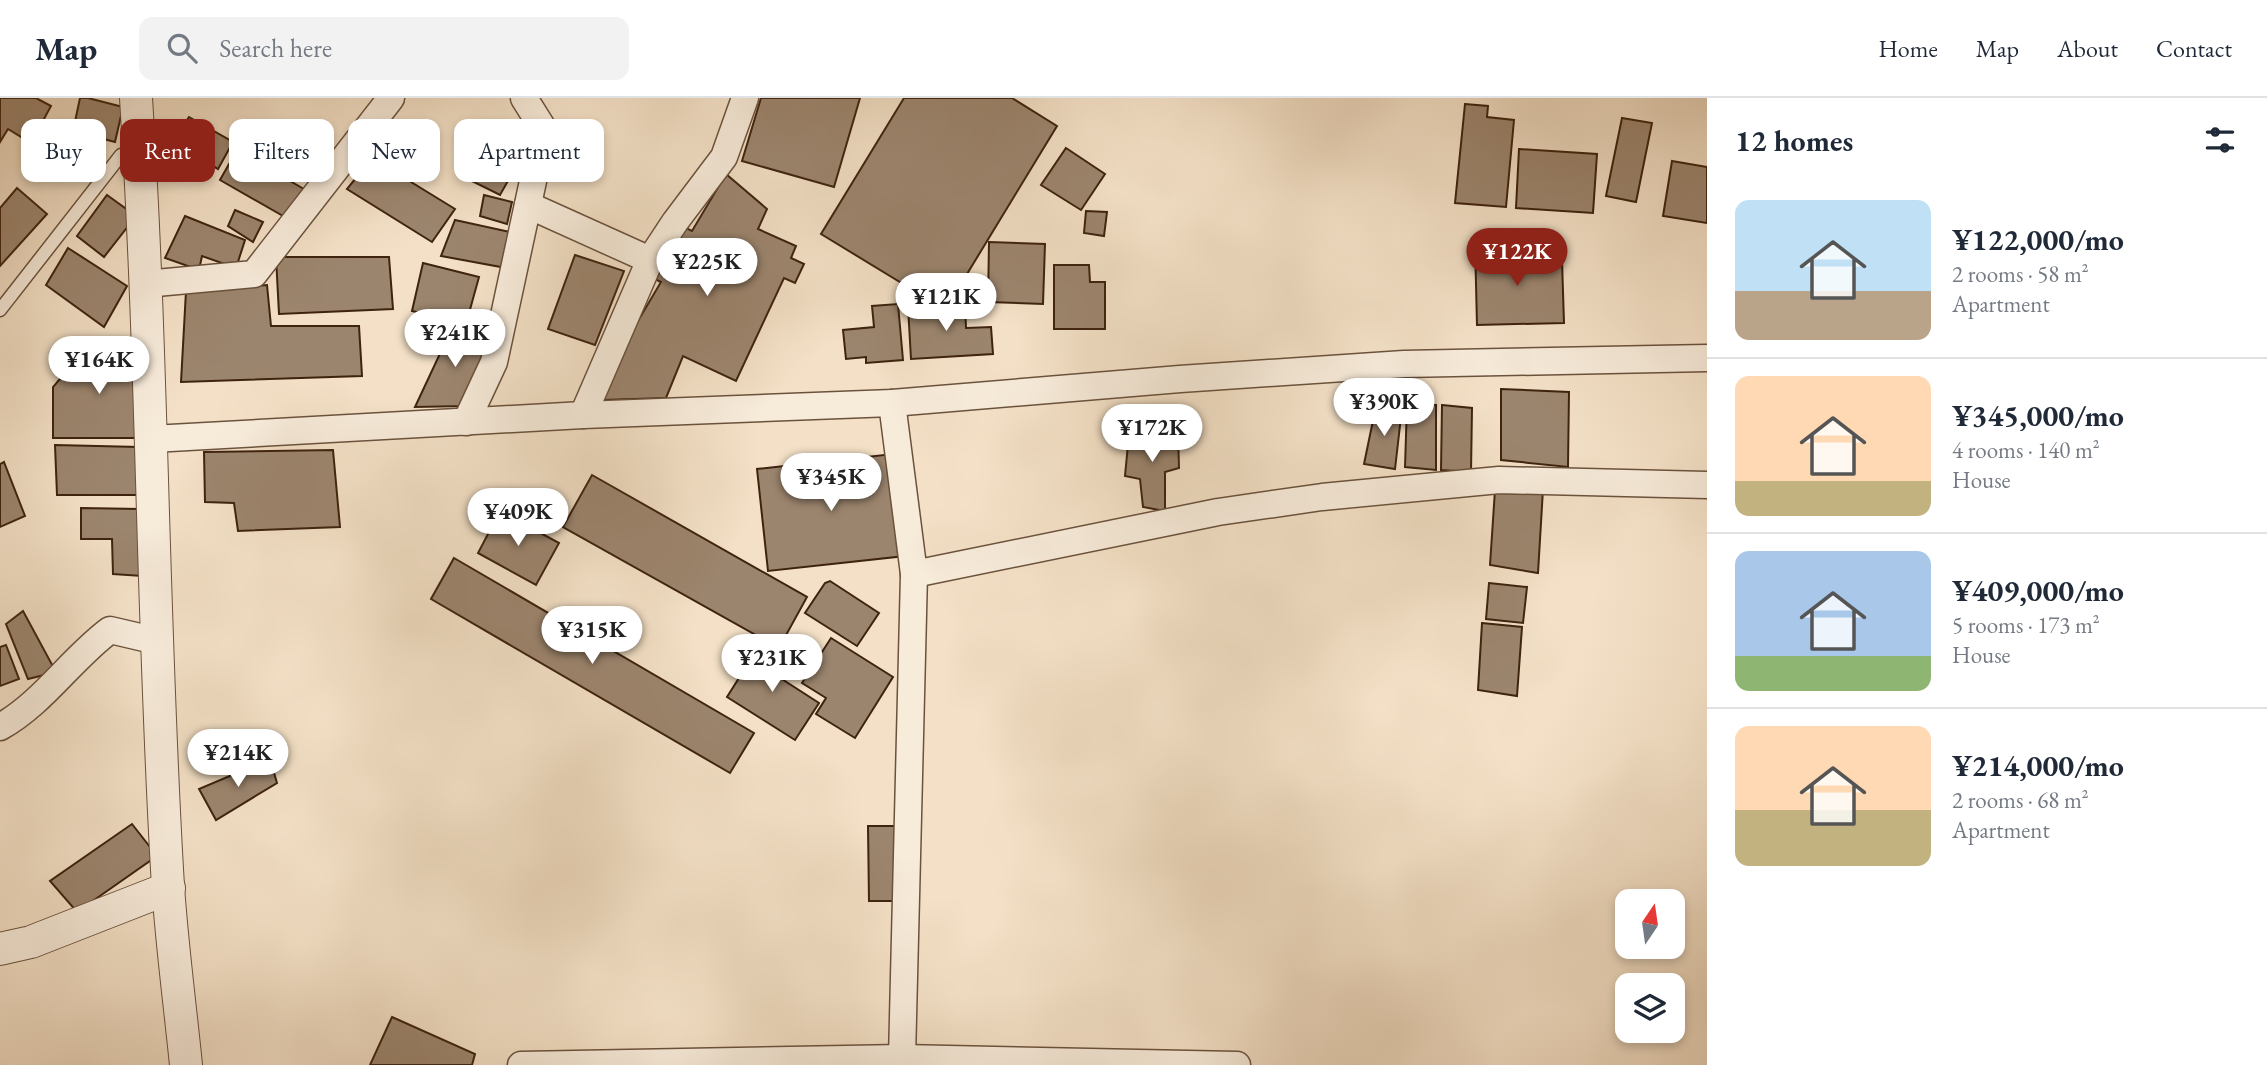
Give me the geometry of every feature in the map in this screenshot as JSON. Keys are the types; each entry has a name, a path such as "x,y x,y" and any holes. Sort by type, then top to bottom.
{"street":[{"path":"136,98 138,119"},
{"path":"145,284 254,274 391,98"},
{"path":"466,422 494,362 544,130 524,98"},
{"path":"583,415 650,260 724,157 745,98"},
{"path":"141,182 157,641 169,888 186,1065"},
{"path":"528,205 650,260"},
{"path":"152,439 583,415 892,403 1180,379 1404,365 1707,358"},
{"path":"892,403 914,574 902,1058"},
{"path":"914,574 1217,512 1322,497 1499,480 1707,485"},
{"path":"0,727 20,716 92,643 110,630 157,641"},
{"path":"0,949 31,942 169,888"},
{"path":"521,1065 902,1058 1237,1065"}],"lane":[{"path":"0,310 120,156"}],"building":[{"path":"0,98 36,98 51,106 44,119 21,119 21,137 8,129 0,142"},
{"path":"80,98 123,107 115,142 106,140 106,119 76,119"},
{"path":"761,98 860,98 834,187 742,161"},
{"path":"904,98 1012,98 1057,126 953,297 934,285 926,298 821,234"},
{"path":"1465,104 1488,106 1487,117 1514,120 1506,207 1455,203"},
{"path":"1622,118 1652,123 1636,202 1606,196"},
{"path":"215,132 229,140 229,149 218,169 215,167"},
{"path":"1066,148 1105,174 1081,210 1041,185"},
{"path":"1519,149 1597,154 1593,213 1516,208"},
{"path":"1672,161 1707,167 1707,223 1663,216"},
{"path":"229,164 229,182 292,182 309,192 290,220 220,180"},
{"path":"726,174 767,209 758,229 796,246 791,258 804,264 795,283 784,278 736,381 683,356 666,398 602,400 625,343 661,282 655,279 686,228 692,231"},
{"path":"353,182 411,182 455,209 432,242 347,189"},
{"path":"474,182 507,182 500,195"},
{"path":"17,188 47,214 0,266 0,208"},
{"path":"107,195 136,216 104,257 77,236"},
{"path":"484,195 512,202 507,224 480,216"},
{"path":"235,210 263,222 253,242 228,226"},
{"path":"1086,211 1107,212 1104,236 1084,233"},
{"path":"185,216 245,240 236,268 202,256 199,270 165,258"},
{"path":"455,220 510,232 501,267 441,256"},
{"path":"989,242 1045,244 1043,304 988,302"},
{"path":"1475,243 1513,243 1513,261 1562,260 1564,323 1477,325"},
{"path":"68,248 127,286 104,327 46,285"},
{"path":"575,255 624,271 595,345 548,329"},
{"path":"276,257 389,257 393,309 279,314"},
{"path":"423,263 479,277 466,324 412,311"},
{"path":"1054,265 1089,265 1090,282 1105,282 1105,329 1054,329"},
{"path":"267,285 271,326 359,326 362,376 181,382 186,291"},
{"path":"965,303 966,328 991,327 993,354 911,359 908,306"},
{"path":"898,304 903,360 866,363 866,357 846,359 843,330 874,327 872,306"},
{"path":"449,323 491,335 465,406 415,407 445,343"},
{"path":"137,347 140,438 53,438 53,387 86,348"},
{"path":"1501,389 1569,392 1568,467 1501,460"},
{"path":"1407,404 1436,405 1436,470 1405,467"},
{"path":"1442,405 1472,408 1471,472 1441,470"},
{"path":"1376,406 1402,408 1395,469 1364,464"},
{"path":"1178,431 1179,468 1165,472 1165,511 1143,507 1140,479 1125,476 1129,434"},
{"path":"55,445 139,447 140,495 57,495"},
{"path":"333,450 340,527 238,531 234,503 205,502 204,452"},
{"path":"893,454 905,556 768,571 757,469"},
{"path":"4,462 25,516 0,527 0,464"},
{"path":"592,475 807,597 779,648 563,527"},
{"path":"1543,489 1538,573 1490,565 1495,490"},
{"path":"81,508 140,509 142,576 113,574 112,539 81,539"},
{"path":"500,511 559,543 536,585 478,553"},
{"path":"454,558 754,733 730,773 431,599"},
{"path":"830,581 879,613 857,646 805,613 825,583"},
{"path":"1489,583 1527,587 1523,623 1486,619"},
{"path":"23,611 56,672 28,679 6,624"},
{"path":"1482,623 1522,627 1517,696 1478,690"},
{"path":"831,638 893,677 855,738 816,714 826,698 802,683"},
{"path":"763,640 783,653 771,672 819,703 795,740 727,697"},
{"path":"6,645 19,679 0,686 0,647"},
{"path":"270,759 277,783 216,820 199,789"},
{"path":"132,824 157,856 77,912 50,881"},
{"path":"868,826 897,826 899,901 869,901"},
{"path":"392,1017 475,1054 472,1065 370,1065"}]}
